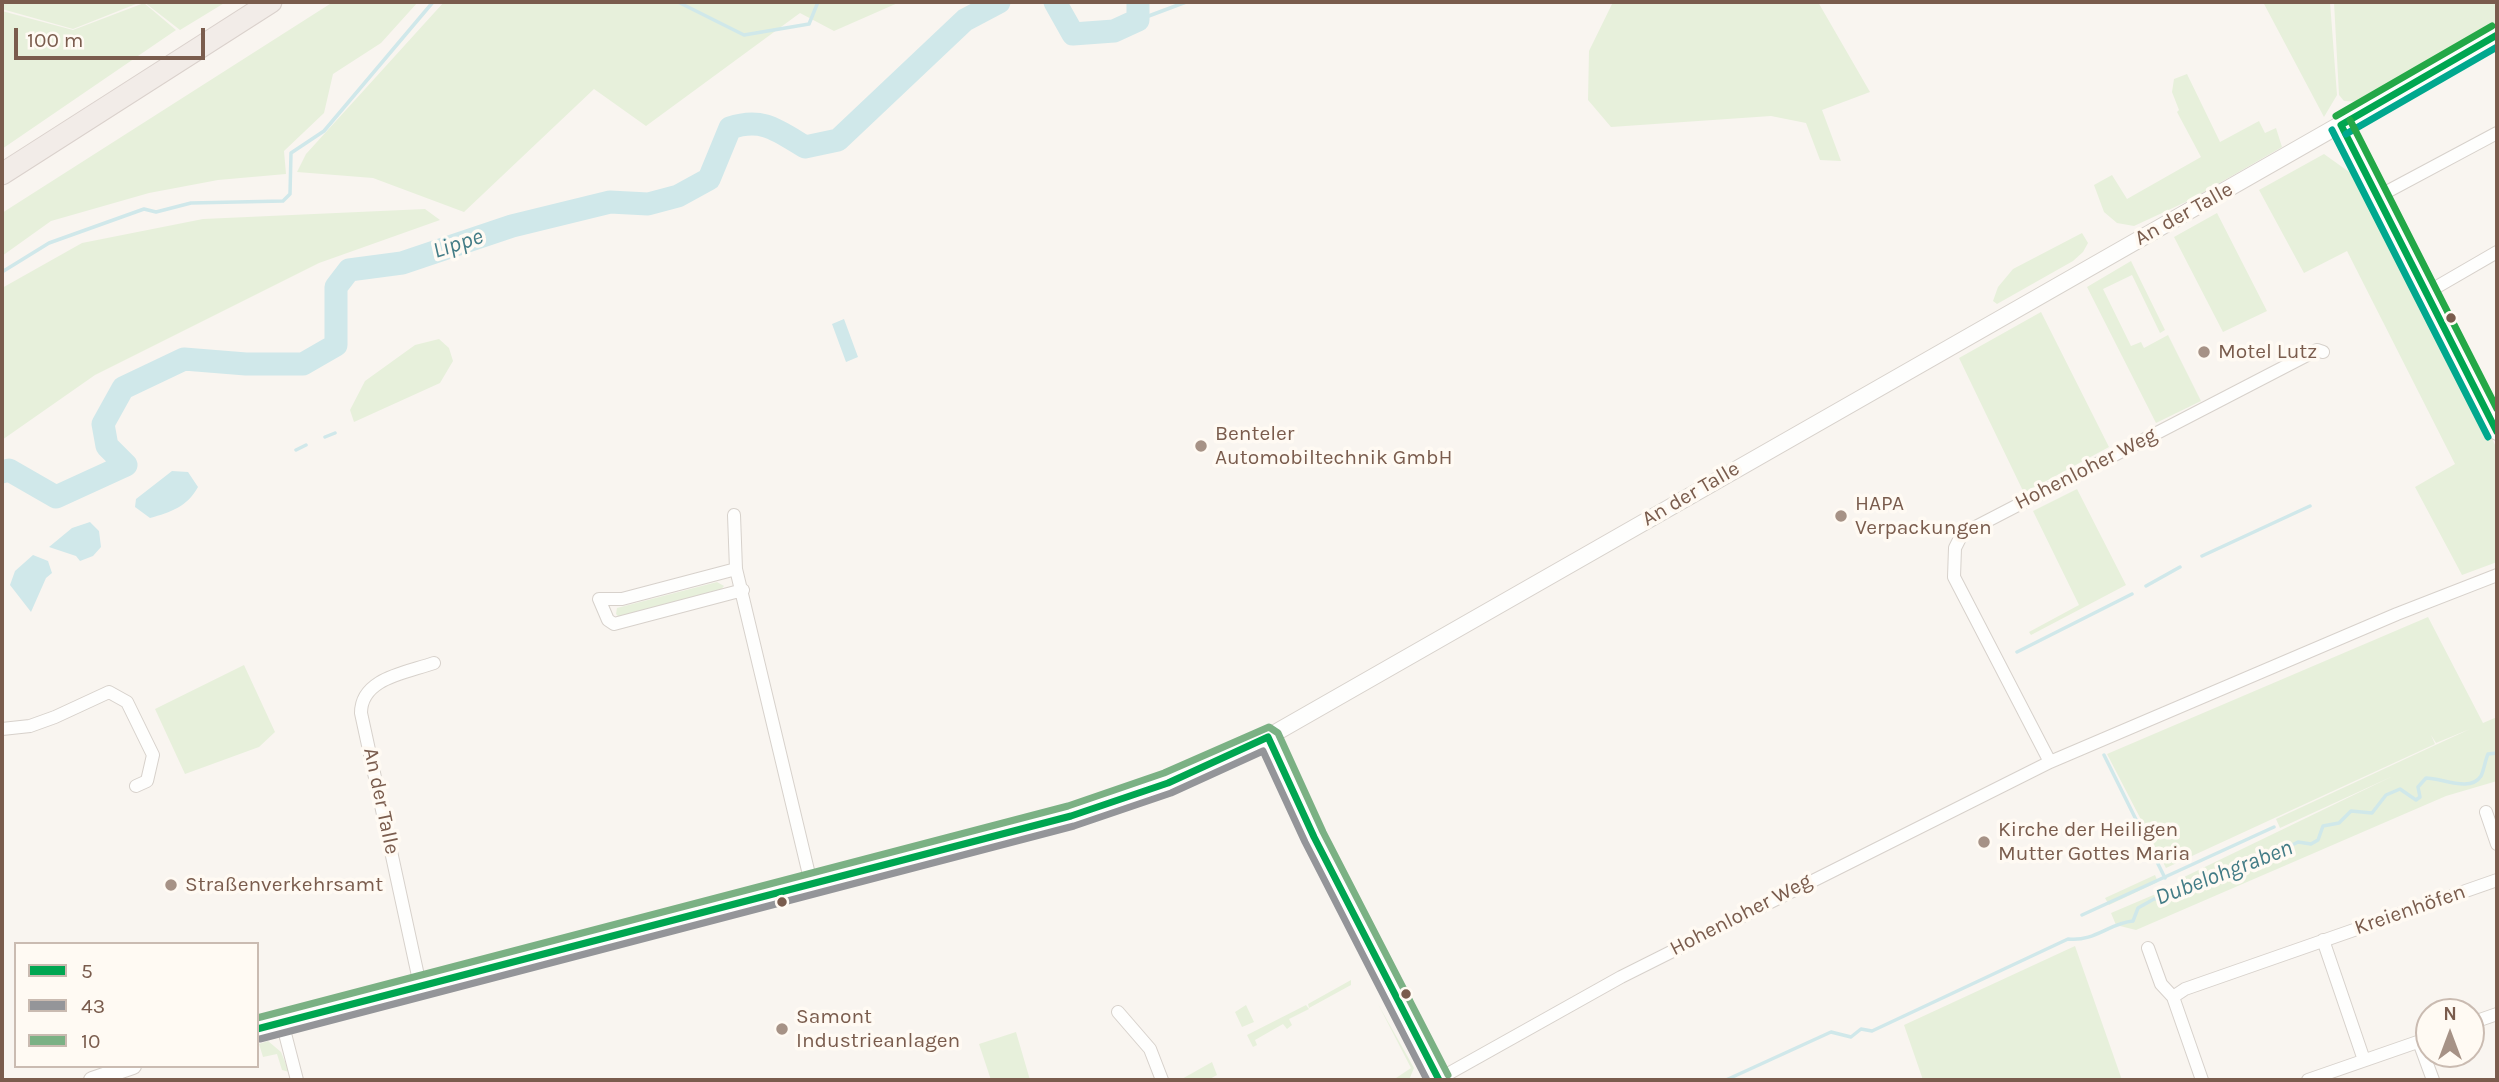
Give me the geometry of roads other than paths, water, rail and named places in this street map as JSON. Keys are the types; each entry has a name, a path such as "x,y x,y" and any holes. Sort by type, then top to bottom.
{"highway":[{"path":"2,174 271,2"}],"street":[{"name":"An der Talle","path":"259,1028 1071,816 1168,783 1268,737 2497,35"},
{"path":"2341,125 2497,432"},
{"path":"2379,196 2497,133"},
{"path":"2428,292 2497,252"},
{"name":"Hohenloher Weg","path":"2050,762 1954,577 1955,548 1962,534 2317,350 2323,352"},
{"path":"734,516 736,569 811,883"},
{"path":"736,569 602,605 608,620 614,624 743,590"},
{"name":"Hohenloher Weg","path":"1439,1080 1621,977 2050,762 2371,624 2497,575"},
{"name":"An der Talle","path":"420,985 361,713 361,699 372,685 434,663"},
{"path":"2,729 30,726 55,718 108,692 127,702 153,755 147,781 136,786"},
{"path":"1268,737 1314,837 1439,1080"},
{"path":"2486,812 2497,844"},
{"name":"Kreienhöfen","path":"2173,997 2185,989 2497,880"},
{"path":"2323,940 2364,1060"},
{"path":"2148,948 2161,984 2173,997 2202,1080"},
{"path":"1118,1012 1150,1049 1163,1080"},
{"path":"282,1022 297,1080"},
{"path":"2311,1080 2415,1043"},
{"path":"92,1080 127,1068"}],"water":[{"path":"844,319 858,357 846,362 832,324"},
{"path":"172,471 188,472 198,487 178,508 150,518 135,507 136,499"},
{"path":"90,522 99,531 101,547 93,556 80,561 76,556 49,547 72,528"},
{"path":"33,555 48,561 52,573 46,578 31,612 10,585 15,571"}],"waterway":[{"path":"2,272 49,243 144,209 156,212 191,203 283,201 290,194 291,153 324,131 433,2"},
{"path":"678,2 744,35 809,24 818,2"},
{"name":"Lippe","path":"2,472 9,470 56,497 126,465 107,446 103,424 123,388 184,359 246,364 303,364 336,345 336,287 349,270 402,263 512,226 610,202 648,204 678,196 709,179 730,128 741,125 769,127 805,147 838,140 965,20 999,2"},
{"name":"Lippe","path":"1055,2 1073,34 1114,31 1138,20 1138,2"},
{"path":"1138,20 1186,2"},
{"path":"325,437 335,433"},
{"path":"296,450 306,445"},
{"path":"2202,556 2310,506"},
{"path":"2146,586 2180,567"},
{"path":"2017,652 2132,594"},
{"name":"Dubelohgraben","path":"1726,1080 1831,1032 1851,1037 1861,1029 1872,1031 2068,939 2086,938 2124,922 2133,921 2138,908 2154,899 2178,895 2220,872 2263,860 2298,842 2311,844 2318,840 2323,826 2339,823 2351,811 2372,813 2386,795 2400,789 2416,800 2420,797 2418,787 2426,778 2463,784 2476,781 2481,776 2488,754 2497,753"},
{"path":"2104,755 2165,878"},
{"name":"Dubelohgraben","path":"2082,915 2274,827"}],"place":[{"name":"Motel Lutz","path":"2204,352"},
{"name":"Benteler Automobiltechnik GmbH","path":"1201,446"},
{"name":"HAPA Verpackungen","path":"1841,516"},
{"name":"Kirche der Heiligen Mutter Gottes Maria","path":"1984,842"},
{"name":"Straßenverkehrsamt","path":"171,885"},
{"name":"Samont Industrieanlagen","path":"782,1029"}]}
